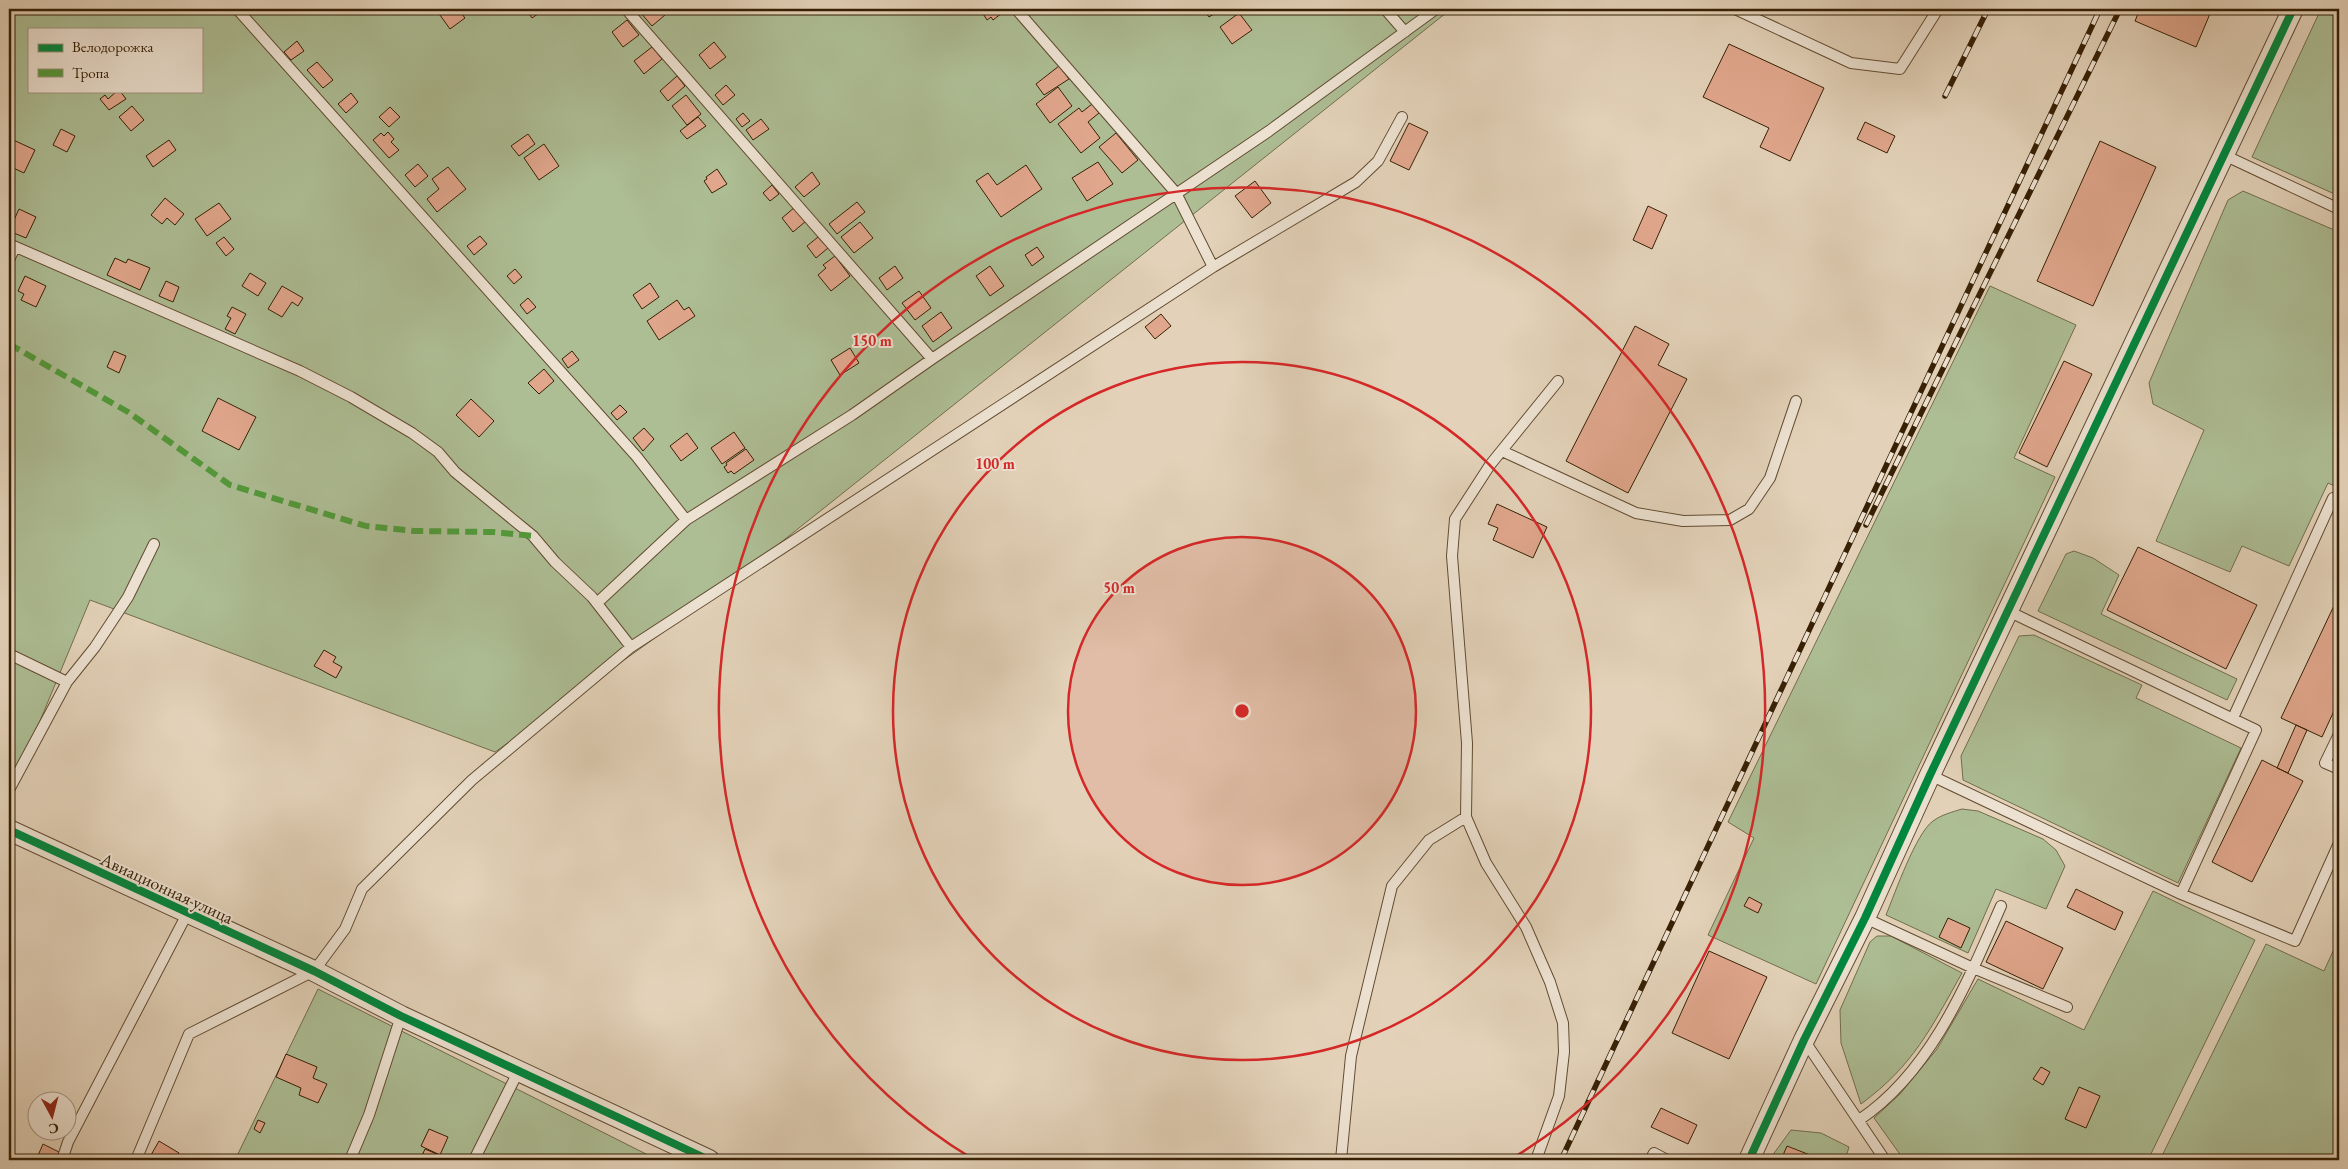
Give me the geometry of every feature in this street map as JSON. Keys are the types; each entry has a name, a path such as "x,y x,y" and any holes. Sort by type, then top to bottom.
{"street":[{"path":"1748,1160 1804,1040 1865,918 1930,776 2293,9"},
{"name":"Авиационная улица","path":"9,830 187,914 314,971 400,1016 709,1160"}],"lane":[{"path":"237,9 637,457 686,520"},
{"path":"626,9 932,359"},
{"path":"1016,9 1176,193 1213,267"},
{"path":"1385,9 1405,32"},
{"path":"597,603 686,520 852,416 932,359 1269,131 1436,9"},
{"path":"1735,9 1852,63 1900,69 1938,9"},
{"path":"136,1160 189,1034 314,971 345,929 362,888 472,780 631,647 1213,267 1356,182 1378,161 1402,117"},
{"path":"2224,155 2339,209"},
{"path":"9,260 12,245 300,371 351,397 412,433 438,452 455,472 533,536 597,603 631,647"},
{"path":"1536,1160 1558,1096 1564,1052 1563,1023 1550,982 1526,927 1486,863 1466,817 1468,744 1452,556 1455,519 1502,451 1558,381"},
{"path":"1502,451 1636,513 1683,521 1730,520 1749,509 1770,478 1796,401"},
{"path":"2233,718 2333,498 2339,500"},
{"path":"9,790 67,682 95,647 128,597 154,544"},
{"path":"2008,611 2256,730 2181,894"},
{"path":"9,654 67,682"},
{"path":"2339,734 2325,763 2339,769"},
{"path":"1930,776 2181,894 2295,941 2339,843"},
{"path":"1341,1160 1351,1056 1392,886 1429,840 1466,817"},
{"path":"1859,1120 1877,1108 1913,1069 1951,1011 2001,906"},
{"path":"62,1160 73,1133 187,914"},
{"path":"1865,918 1973,968 2067,1007"},
{"path":"350,1160 369,1115 400,1016"},
{"path":"1804,1040 1885,1160"},
{"path":"474,1160 518,1072"},
{"path":"1650,1160 1654,1154 1667,1160"}],"green space":[{"path":"9,9 1451,9 711,598 495,752 90,600 9,796"},
{"path":"2321,9 2339,9 2339,196 2252,157"},
{"path":"2243,191 2339,232 2339,488 2328,483 2289,566 2242,546 2230,572 2156,541 2204,430 2153,404 2149,383 2228,200"},
{"path":"1990,286 2076,325 2014,458 2055,477 1816,984 1708,935 1754,838 1728,822"},
{"path":"2074,551 2093,558 2119,575 2101,614 2237,679 2227,700 2038,611 2066,554"},
{"path":"2034,635 2142,685 2136,698 2241,748 2178,883 1963,780 1961,756 2019,636"},
{"path":"1962,809 1978,811 2043,839 2056,850 2065,866 2046,909 1996,889 1968,953 1886,915 1906,864 1926,828 1940,817"},
{"path":"2153,891 2255,940 2148,1160 1904,1160 1874,1118 1900,1094 1937,1049 1978,979 2084,1030"},
{"path":"1877,936 1891,936 1962,973 1930,1028 1908,1060 1895,1075 1861,1104 1841,1043 1840,1010 1870,942"},
{"path":"2339,938 2339,1160 2160,1160 2266,944 2324,971"},
{"path":"318,989 658,1160 235,1160"},
{"path":"1791,1130 1821,1133 1849,1147 1845,1160 1769,1160"}],"building":[{"path":"440,9 458,9 465,18 450,29 437,11"},
{"path":"526,9 545,9 532,18"},
{"path":"644,9 659,9 665,15 652,26 640,12"},
{"path":"987,9 999,9 1002,13 993,20 991,17 987,20 982,12"},
{"path":"1203,9 1222,9 1209,17"},
{"path":"2140,9 2212,9 2196,47 2135,21"},
{"path":"1239,13 1252,30 1232,44 1220,27"},
{"path":"627,20 639,35 623,47 612,32"},
{"path":"297,41 304,51 291,60 284,52"},
{"path":"714,42 726,57 710,69 699,55"},
{"path":"1729,44 1824,88 1790,161 1760,147 1769,128 1703,97"},
{"path":"652,47 662,59 644,74 634,61"},
{"path":"317,62 333,80 323,88 307,70"},
{"path":"1059,66 1069,79 1044,95 1036,84"},
{"path":"677,76 685,86 668,101 660,91"},
{"path":"726,85 735,95 723,105 715,95"},
{"path":"1058,87 1072,106 1050,123 1036,104"},
{"path":"116,92 121,92 126,99 109,110 100,99 105,95 108,99"},
{"path":"351,93 358,102 346,113 338,104"},
{"path":"686,95 701,114 687,125 672,106"},
{"path":"1092,104 1099,113 1088,122 1100,138 1081,153 1058,124 1079,108 1082,112"},
{"path":"132,106 144,120 131,131 119,117"},
{"path":"390,107 400,117 389,127 379,117"},
{"path":"743,113 750,121 742,127 736,119"},
{"path":"698,117 706,126 687,139 680,131"},
{"path":"761,119 769,129 753,140 746,130"},
{"path":"1865,122 1895,136 1887,153 1857,139"},
{"path":"1409,123 1428,132 1409,170 1390,161"},
{"path":"61,129 75,136 67,152 53,145"},
{"path":"388,132 394,139 391,142 399,150 389,158 373,140 381,133 384,136"},
{"path":"1116,133 1138,160 1122,173 1099,147"},
{"path":"528,134 535,144 519,156 511,146"},
{"path":"9,138 35,150 24,173 9,166"},
{"path":"169,140 176,150 153,167 146,156"},
{"path":"2100,141 2156,167 2093,306 2037,281"},
{"path":"544,144 559,166 539,180 524,158"},
{"path":"1098,162 1113,184 1087,201 1072,178"},
{"path":"418,164 428,176 415,187 405,175"},
{"path":"1026,165 1042,189 1001,217 976,181 988,173 997,185"},
{"path":"448,167 466,189 437,212 427,199 439,189 432,179"},
{"path":"717,169 727,184 712,193 704,181 707,179 706,177"},
{"path":"812,172 820,184 804,197 795,187"},
{"path":"1255,181 1271,203 1252,218 1235,196"},
{"path":"772,185 779,194 770,201 763,193"},
{"path":"165,198 184,214 175,225 167,218 162,224 151,215"},
{"path":"857,202 865,212 837,234 829,224"},
{"path":"219,203 231,219 207,236 195,219"},
{"path":"1648,206 1667,215 1652,249 1633,240"},
{"path":"795,207 806,221 793,232 782,218"},
{"path":"19,209 36,217 26,238 9,231"},
{"path":"860,222 873,238 854,253 841,237"},
{"path":"480,236 487,244 474,255 467,246"},
{"path":"224,237 234,249 226,256 216,243"},
{"path":"818,237 828,248 816,258 807,246"},
{"path":"1037,247 1044,257 1032,266 1025,255"},
{"path":"835,256 850,276 831,291 818,275 826,268 823,265"},
{"path":"115,258 126,263 128,259 150,268 140,290 107,275"},
{"path":"895,266 903,278 887,290 879,278"},
{"path":"990,266 1004,286 990,296 976,276"},
{"path":"515,269 522,277 514,284 507,276"},
{"path":"250,273 266,283 258,296 242,286"},
{"path":"25,276 46,286 36,307 21,300 24,294 18,291"},
{"path":"166,281 179,287 173,302 159,296"},
{"path":"650,283 659,297 642,309 633,295"},
{"path":"282,286 303,298 298,306 292,302 282,317 268,309"},
{"path":"919,291 931,308 915,320 902,303"},
{"path":"528,298 536,307 527,314 520,305"},
{"path":"677,300 684,310 689,307 695,316 659,340 647,321"},
{"path":"232,307 246,314 235,334 225,329 231,318 227,316"},
{"path":"941,312 952,328 933,342 922,326"},
{"path":"1161,314 1171,326 1155,339 1145,327"},
{"path":"1635,326 1669,344 1658,365 1687,379 1628,493 1566,461"},
{"path":"850,348 859,363 840,375 831,360"},
{"path":"114,351 126,356 119,373 107,367"},
{"path":"572,351 579,360 568,368 562,359"},
{"path":"2064,361 2092,374 2047,467 2019,453"},
{"path":"544,369 554,381 539,394 528,383"},
{"path":"218,398 256,417 239,450 202,431"},
{"path":"471,399 494,421 479,437 456,415"},
{"path":"620,405 627,412 617,420 611,413"},
{"path":"644,428 654,439 643,451 633,438"},
{"path":"734,432 745,448 722,464 711,448"},
{"path":"687,433 698,448 681,461 670,446"},
{"path":"746,449 754,460 734,474 731,471 728,473 724,467 727,465 726,463"},
{"path":"1497,504 1547,527 1533,558 1493,540 1498,528 1488,524"},
{"path":"2138,547 2257,605 2226,669 2107,610"},
{"path":"2339,595 2339,700 2322,737 2281,718"},
{"path":"324,650 336,657 333,662 342,667 336,678 314,666"},
{"path":"2296,725 2307,730 2288,773 2277,768"},
{"path":"2262,760 2303,781 2252,882 2212,862"},
{"path":"2076,889 2123,912 2115,930 2067,907"},
{"path":"1749,897 1762,904 1758,913 1744,906"},
{"path":"1948,918 1970,928 1961,948 1939,937"},
{"path":"2006,921 2063,948 2043,989 1986,962"},
{"path":"1709,951 1767,977 1729,1059 1672,1033"},
{"path":"286,1054 317,1067 313,1078 327,1084 318,1103 299,1095 301,1088 276,1077"},
{"path":"2041,1067 2050,1072 2043,1085 2033,1079"},
{"path":"2079,1087 2100,1096 2086,1128 2065,1119"},
{"path":"1661,1108 1697,1125 1688,1144 1651,1127"},
{"path":"258,1120 265,1123 260,1133 254,1129"},
{"path":"429,1129 448,1137 440,1155 421,1146"},
{"path":"159,1141 179,1153 175,1160 159,1160 151,1155"},
{"path":"43,1144 59,1152 55,1160 36,1160"},
{"path":"1787,1146 1810,1155 1808,1160 1781,1160"},
{"path":"425,1149 439,1155 436,1160 420,1160"}],"railway":[{"path":"1945,96 1988,9"},
{"path":"1561,1160 2100,9"},
{"path":"1866,525 2120,9"}],"marked path":[{"path":"9,344 128,412 230,485 366,526 414,531 493,532 533,536"}],"cycle path":[{"path":"1749,1160 1804,1040 1865,918 1930,775 2293,9"},
{"path":"9,830 314,971 401,1016 709,1160"}]}
